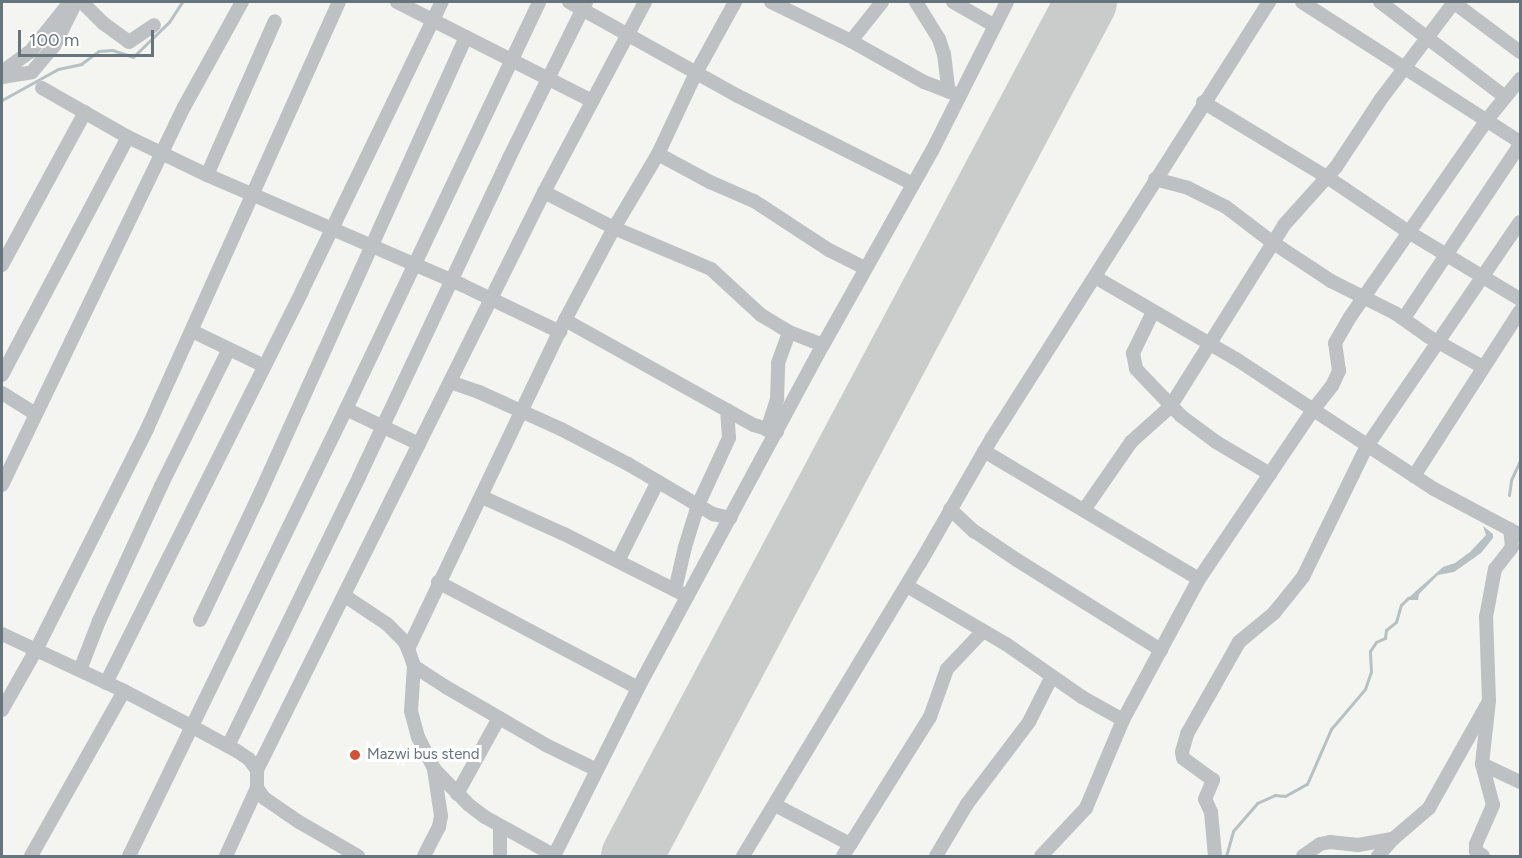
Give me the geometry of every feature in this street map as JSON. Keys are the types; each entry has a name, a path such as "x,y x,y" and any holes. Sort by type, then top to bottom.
{"street":[{"path":"3,69 36,45 70,2"},
{"path":"3,69 30,74 54,46 76,2"},
{"path":"82,2 103,23 129,42 154,25"},
{"path":"2,485 5,470 36,414 184,107 242,2"},
{"path":"3,704 36,650 147,429 339,2"},
{"path":"397,2 592,101"},
{"path":"106,683 442,2"},
{"path":"129,856 346,409 539,2"},
{"path":"569,2 585,5 628,34 696,73 914,184"},
{"path":"226,856 257,788 257,770 544,192 645,2"},
{"path":"408,649 438,582 524,411 563,326 614,228 658,154 696,73 735,2"},
{"path":"771,2 851,41 924,82 954,93"},
{"path":"851,41 882,2"},
{"path":"916,2 939,39 954,93"},
{"path":"953,2 990,24"},
{"path":"978,2 990,24"},
{"path":"345,596 387,624 404,641 414,666 411,711 418,737 434,769 457,794 500,828 555,856 638,688 681,593 731,518 772,431 914,184 954,93 990,24 1007,2"},
{"path":"743,856 907,586 984,451 1203,102 1269,2"},
{"path":"1302,2 1521,144 1404,318"},
{"path":"1380,2 1505,97"},
{"path":"1084,510 1131,442 1170,407 1272,243 1296,210 1327,177 1453,2 1521,52"},
{"path":"228,746 383,426 450,281 585,5"},
{"path":"207,176 275,21"},
{"path":"200,620 257,500 466,37"},
{"path":"1041,856 1086,808 1123,720 1199,579 1337,377 1335,342 1362,298 1410,233 1486,122 1521,79"},
{"path":"42,88 128,137 207,176 331,227 491,300 563,326 772,431"},
{"path":"1203,102 1327,177 1447,256 1521,299"},
{"path":"2,265 85,112"},
{"path":"2,375 128,137"},
{"path":"658,154 764,207 829,250 865,268"},
{"path":"1155,179 1188,188 1226,207 1272,243 1362,298 1404,318 1438,342 1483,367"},
{"path":"544,192 614,228 711,269 761,315 789,332 823,345"},
{"path":"1215,856 1211,812 1205,799 1213,780 1183,758 1186,734 1239,642 1274,613 1303,577 1367,446 1521,222"},
{"path":"1095,277 1210,345 1414,476 1510,529 1512,547 1495,569 1486,617 1489,701 1482,764 1493,805 1476,844 1476,850 1483,856"},
{"path":"1414,476 1521,311"},
{"path":"1153,312 1136,345 1133,360 1136,369 1170,407 1216,442 1270,474"},
{"path":"192,331 264,366"},
{"path":"772,431 778,391 778,363 789,332"},
{"path":"80,670 99,621 161,486 229,349"},
{"path":"450,382 524,411 658,481 718,516 731,518"},
{"path":"2,393 36,414"},
{"path":"346,409 419,444"},
{"path":"681,593 684,547 698,505 729,438 727,410"},
{"path":"984,451 1199,579"},
{"path":"618,561 658,481"},
{"path":"482,497 681,593"},
{"path":"950,509 974,531 1017,560 1161,650"},
{"path":"438,582 638,688"},
{"path":"907,586 983,631 1123,720"},
{"path":"843,856 926,724 947,669 983,631"},
{"path":"2,634 124,691 191,726 249,759 257,770"},
{"path":"414,666 499,718 597,770"},
{"path":"936,856 967,804 1029,722 1052,676"},
{"path":"31,856 124,691"},
{"path":"1378,856 1393,839 1429,808 1489,701"},
{"path":"457,794 499,718"},
{"path":"1482,764 1521,782"},
{"path":"424,856 434,839 441,816 434,769"},
{"path":"257,788 274,807 358,856"},
{"path":"775,805 850,844"},
{"path":"500,828 500,856"},
{"path":"1303,856 1320,844 1330,842 1358,845 1393,839"}],"shaded area":[{"path":"1483,526 1493,534 1493,538 1481,553 1454,572 1438,575 1419,594 1418,600 1406,600 1443,567 1455,563 1470,552 1486,535"}],"waterway":[{"path":"2,100 58,69 81,64 99,51 112,50 133,57 169,22 182,2"},
{"path":"1509,495 1511,480 1520,461"},
{"path":"1226,856 1233,831 1257,803 1275,795 1285,796 1307,784 1331,729 1365,689 1371,672 1370,651 1376,642 1385,638 1386,630 1396,622 1401,605 1408,598"}],"runway":[{"path":"632,856 1086,2"}],"place":[{"name":"Mazwi bus stend","path":"355,755"}]}
